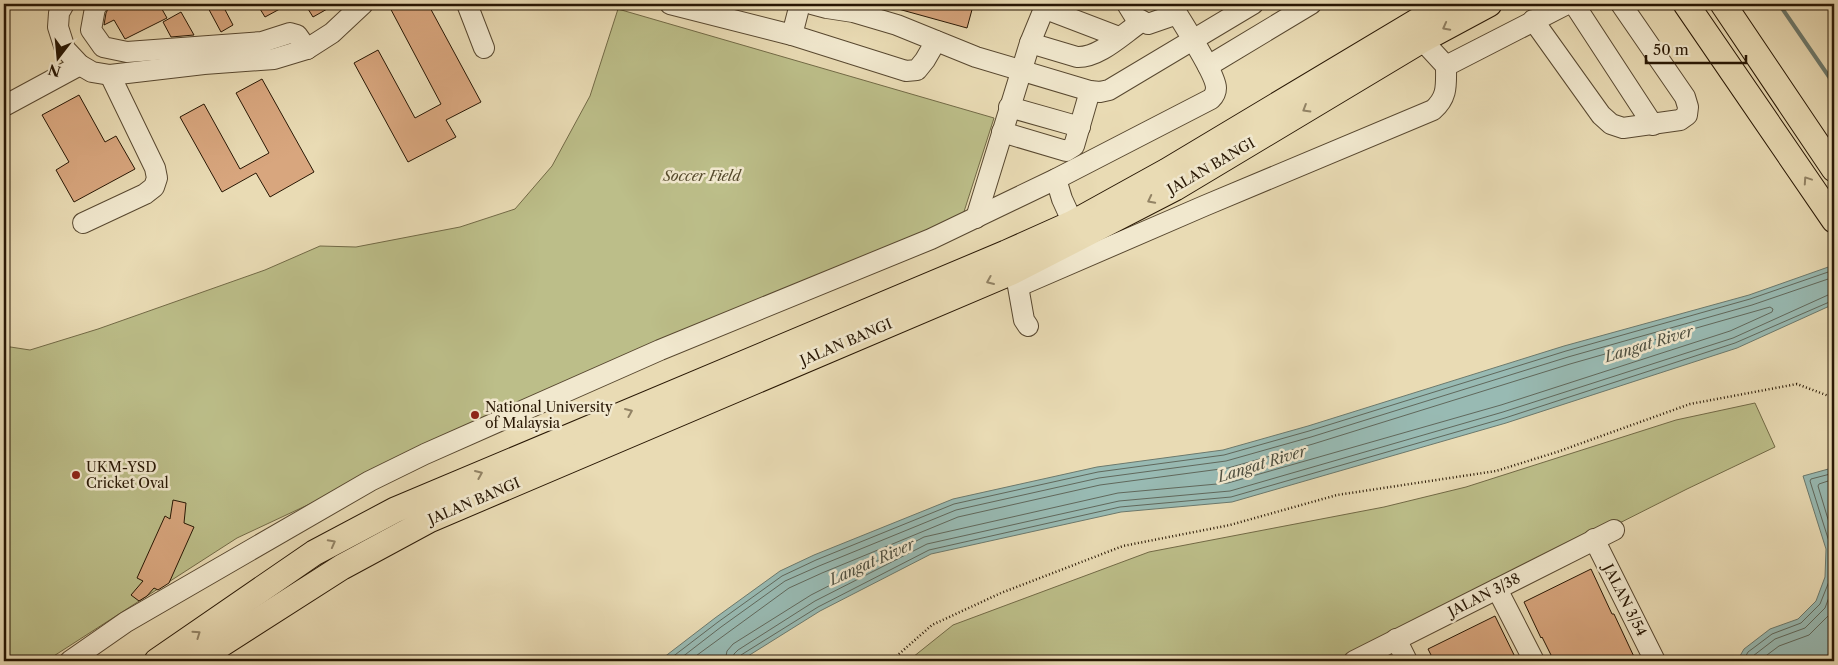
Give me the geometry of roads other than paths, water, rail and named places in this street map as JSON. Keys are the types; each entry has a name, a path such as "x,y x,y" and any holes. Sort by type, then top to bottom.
{"main road":[{"name":"JALAN BANGI","path":"157,661 314,553 395,510 988,261 1072,223 1167,171 1446,4"},
{"name":"JALAN BANGI","path":"195,661 342,567 429,520 1017,278 1175,188 1422,40 1489,4"},
{"path":"1686,4 1834,220"},
{"path":"1723,4 1834,169"}],"street":[{"path":"64,4 59,13 58,28 64,49 80,65 92,72 110,75 204,64 274,59 306,49 332,33 363,4"},
{"path":"98,4 95,8 91,30 103,48 127,52 262,42 290,33 297,35 306,49"},
{"path":"467,4 484,48"},
{"path":"670,4 792,35 906,71 917,70 936,41"},
{"path":"792,35 800,4"},
{"path":"70,661 126,622 378,477 425,454 660,350 931,239 1056,179 1211,99 1216,93 1217,86 1208,66 1174,9 1154,23 1148,24 1135,18 1127,4"},
{"path":"822,5 897,25 976,57 1090,91 1100,92 1109,90 1253,4"},
{"path":"1208,66 1311,4"},
{"path":"1446,66 1567,4"},
{"path":"1574,4 1653,125"},
{"path":"1533,20 1602,115 1611,124 1623,128 1680,120 1687,115 1688,107 1685,97 1620,4"},
{"path":"976,218 1021,70 1044,6 1119,37"},
{"path":"1030,43 1077,58 1084,58 1095,55 1141,22"},
{"path":"1028,326 1024,320 1017,278 1204,206 1432,110 1442,102 1446,88 1446,66 1422,40"},
{"path":"6,105 80,65"},
{"path":"83,223 145,194 154,187 157,178 155,168 110,75"},
{"path":"1002,132 1066,150 1074,146 1090,91"},
{"path":"1010,108 1080,127"},
{"path":"1056,179 1072,223"},
{"name":"JALAN 3/38","path":"1354,661 1614,530"},
{"name":"JALAN 3/54","path":"1594,540 1655,661"},
{"path":"1497,589 1534,661"},
{"path":"1396,639 1407,661"}],"water":[{"name":"Langat River","path":"1834,265 1834,304 1737,348 1506,423 1232,502 1121,512 931,554 820,611 740,661 659,661 780,571 814,555 953,499 1097,467 1223,450 1308,426 1564,346 1749,295"},
{"path":"1834,468 1834,661 1737,661 1744,649 1770,629 1798,619 1816,601 1825,577 1826,549 1803,476"}],"waterway":[{"path":"1779,4 1834,84"}],"place":[{"name":"National University of Malaysia","path":"475,415"},
{"name":"UKM-YSD Cricket Oval","path":"76,475"}],"park label":[{"name":"Soccer Field","path":"702,176"}]}
